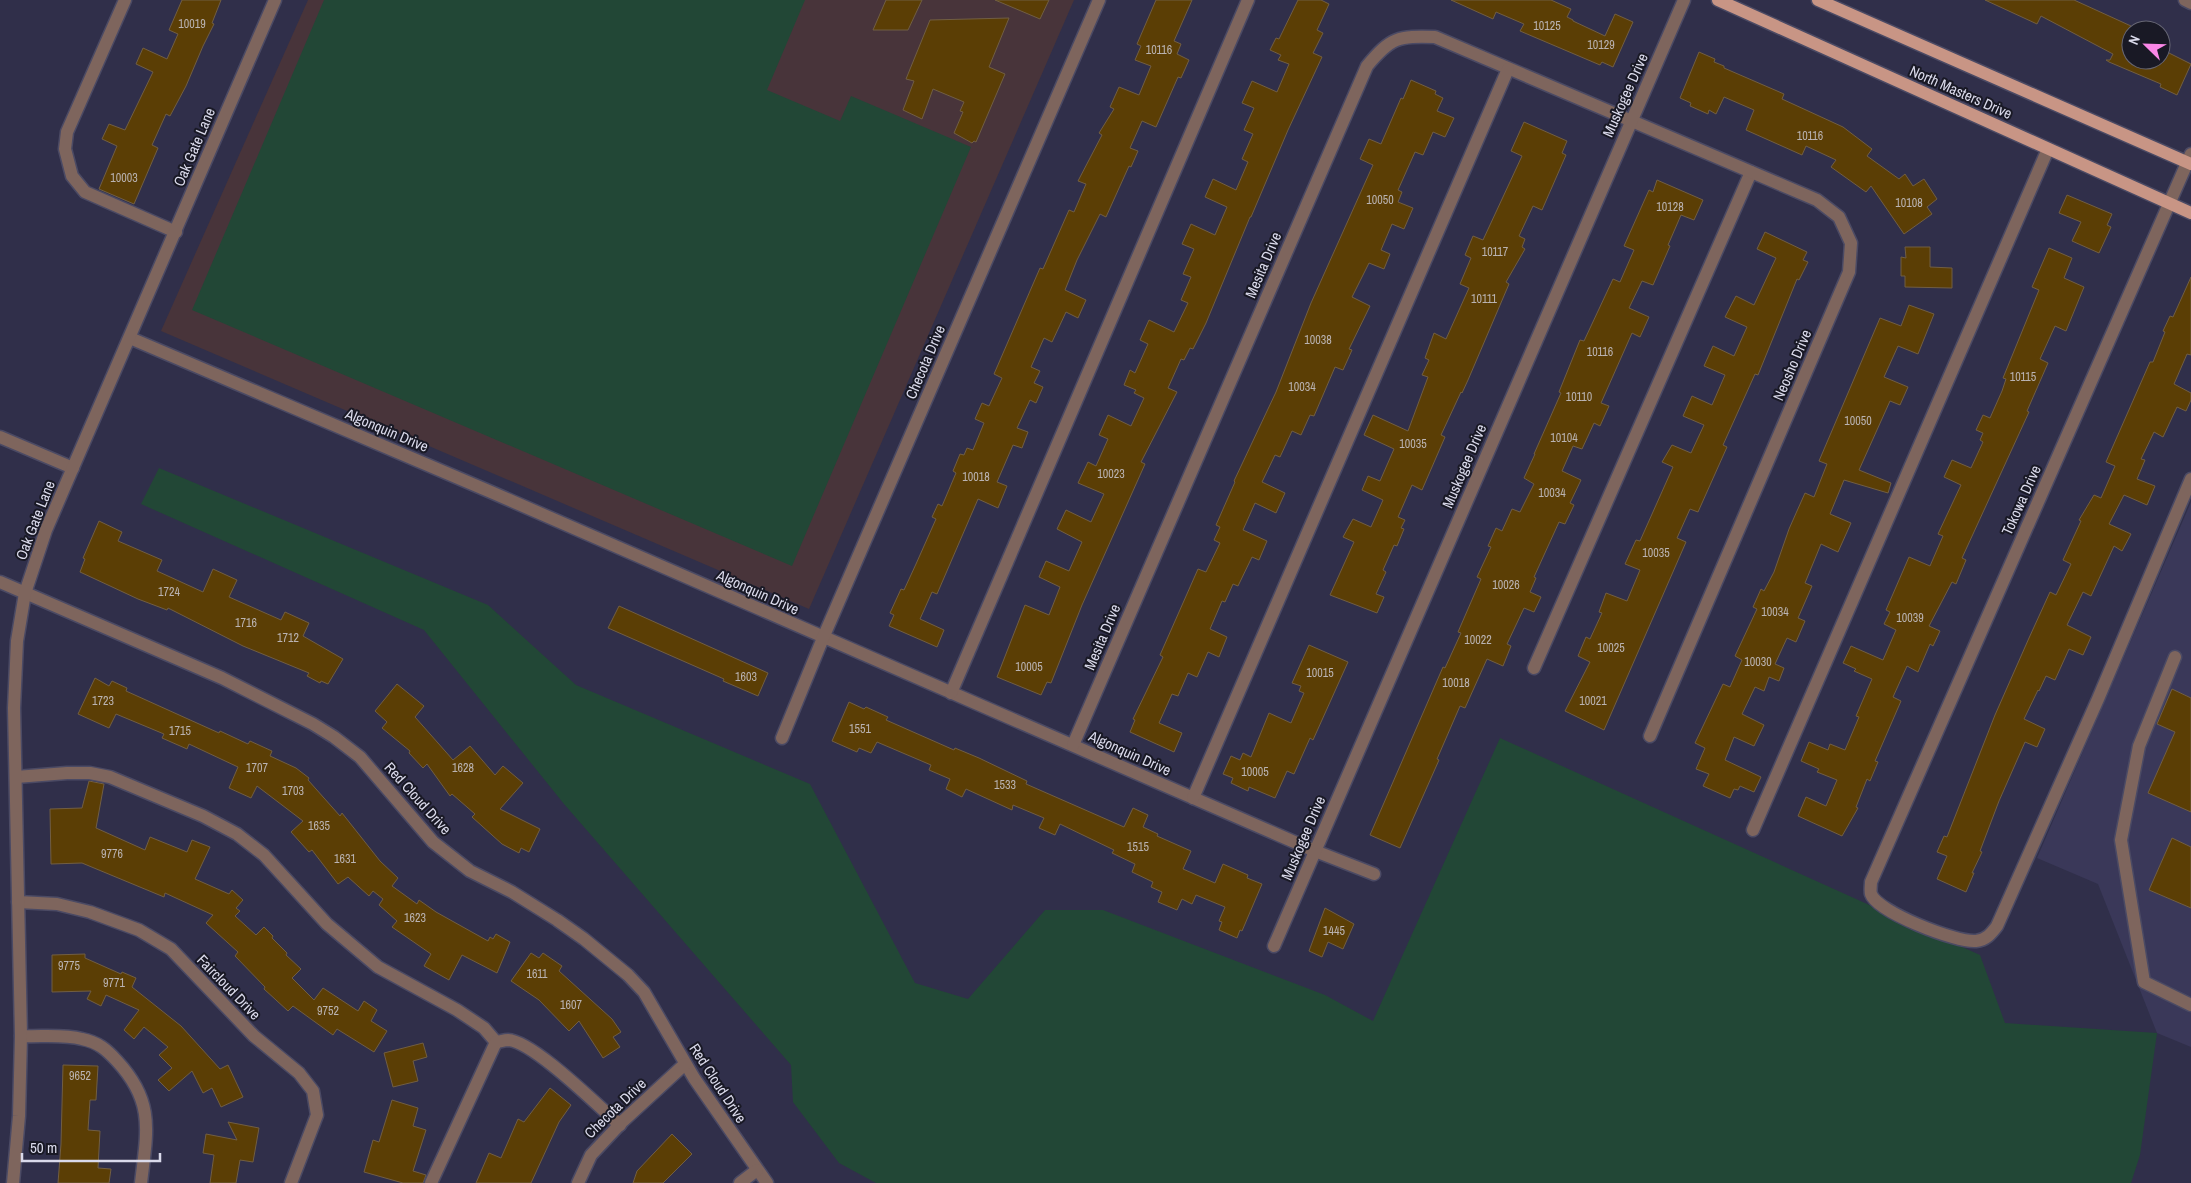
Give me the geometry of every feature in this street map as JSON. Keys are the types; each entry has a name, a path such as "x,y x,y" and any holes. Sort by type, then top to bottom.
{"main road":[{"name":"North Masters Drive","path":"1718,0 2191,213"},
{"name":"North Masters Drive","path":"1818,0 2190,160"}],"street":[{"path":"124,0 67,132 65,149 72,176 84,192 176,232"},
{"name":"Oak Gate Lane","path":"13,1183 19,1116 21,1036 14,708 17,642 25,593 46,530 275,0"},
{"name":"Checota Drive","path":"782,738 823,638 1099,0"},
{"path":"951,693 1248,0"},
{"name":"Muskogee Drive","path":"1274,946 1684,0"},
{"path":"2185,0 2191,3"},
{"name":"Mesita Drive","path":"1072,745 1367,66 1383,46 1405,36 1435,37 1631,122"},
{"path":"1193,798 1508,68"},
{"name":"Neosho Drive","path":"1631,122 1817,200 1840,217 1851,243 1849,272 1650,736"},
{"path":"1753,830 2048,149"},
{"name":"Tokowa Drive","path":"2190,160 1880,860 1871,882 1871,894 1880,905 1954,939 1975,941 1989,937 1997,926 2098,699 2191,479"},
{"path":"1534,668 1751,172"},
{"name":"Algonquin Drive","path":"130,338 491,492 1315,852 1374,874"},
{"path":"0,437 73,468"},
{"name":"Red Cloud Drive","path":"0,582 222,678 314,724 360,757 433,842 470,871 512,892 557,920 584,939 628,975 644,992 685,1064 767,1183"},
{"path":"2175,657 2139,746 2120,840 2144,982 2191,1005"},
{"path":"16,776 67,772 90,773 110,777 202,816 238,834 264,856 328,924 378,967 457,1010 484,1028 496,1042"},
{"name":"Faircloud Drive","path":"18,902 57,904 90,912 138,930 170,949 254,1036 299,1073 313,1091 317,1115 291,1183"},
{"path":"21,1036 70,1037 94,1042 105,1048 128,1073 138,1088 144,1103 146,1129 141,1183"},
{"path":"496,1042 508,1040 541,1057 620,1125"},
{"path":"431,1183 496,1042"},
{"name":"Checota Drive","path":"578,1183 591,1155 685,1064"},
{"path":"740,1183 757,1170"}],"shaded area":[{"path":"308,0 1074,0 809,609 161,331"},
{"path":"2191,502 2191,1047 2157,1033 2098,884 2037,858"}],"green space":[{"path":"324,0 805,0 767,90 840,121 851,96 971,147 792,566 192,310"},
{"path":"159,468 488,605 576,685 810,784 915,983 968,999 1045,910 1103,910 1325,995 1373,1021 1500,738 1980,955 2005,1023 2157,1033 2140,1155 2131,1183 876,1183 839,1163 793,1102 791,1065 564,804 424,630 141,504"}],"building":[{"path":"182,0 221,0 212,23 214,24 186,86 170,116 166,114 152,145 158,148 134,204 99,189 117,146 102,139 109,124 125,130 153,72 136,64 143,48 167,59 178,34 169,30"},
{"path":"886,0 922,0 908,30 873,30"},
{"path":"995,0 1049,0 1040,19"},
{"path":"1156,0 1192,0 1174,41 1181,44 1177,54 1189,60 1181,78 1178,77 1156,127 1142,121 1130,148 1138,151 1131,167 1129,166 1106,217 1100,214 1077,260 1065,290 1086,300 1078,318 1066,312 1052,342 1044,338 1031,367 1040,371 1034,383 1043,387 1036,403 1030,400 1017,428 1028,432 1022,448 1013,445 997,482 1007,486 998,508 978,499 937,594 932,592 920,619 944,630 937,647 889,626 894,615 890,613 901,589 904,590 936,519 932,517 938,504 942,506 956,473 953,471 960,454 964,455 967,448 973,450 984,423 975,419 982,403 989,406 1002,378 994,374 1040,268 1043,269 1069,210 1074,212 1086,184 1078,181 1102,135 1099,133 1114,109 1110,107 1119,87 1139,95 1151,66 1135,60 1141,46 1137,44"},
{"path":"1298,0 1321,0 1329,4 1317,30 1323,33 1313,53 1322,57 1250,217 1206,323 1193,349 1190,348 1184,360 1181,359 1168,388 1177,392 1141,462 1145,464 1082,605 1051,683 1047,682 1041,695 997,677 1025,605 1049,615 1060,587 1039,577 1046,561 1069,571 1082,542 1057,529 1066,510 1091,522 1104,494 1078,483 1088,462 1096,466 1108,439 1099,435 1108,415 1131,426 1144,398 1134,393 1136,390 1124,385 1130,370 1135,373 1148,344 1140,340 1149,320 1174,332 1188,303 1181,300 1191,277 1183,274 1194,249 1182,244 1191,224 1215,235 1227,207 1205,197 1213,179 1236,190 1248,162 1242,159 1253,134 1244,130 1254,108 1242,103 1252,81 1277,92 1289,64 1278,60 1281,55 1270,50 1276,38 1279,39"},
{"path":"1451,0 1551,0 1571,9 1567,17 1573,21 1605,36 1615,14 1633,22 1613,67 1602,62 1600,65 1520,31 1524,24 1496,12 1493,19"},
{"path":"1985,0 2074,0 2121,21 2121,67 2106,60 2110,60 2113,54 2041,16 2037,24"},
{"path":"1009,18 989,67 1005,74 976,142 972,143 954,133 963,112 960,111 964,102 933,89 922,119 903,110 914,81 906,79 930,20"},
{"path":"1699,52 1715,59 1714,62 1724,66 1724,68 1784,94 1782,99 1843,127 1872,149 1867,156 1899,179 1905,174 1913,186 1924,179 1937,199 1927,207 1932,214 1904,234 1871,186 1866,192 1831,167 1836,160 1806,146 1802,155 1746,130 1754,110 1724,97 1716,114 1709,110 1708,114 1690,106 1691,103 1680,98"},
{"path":"2171,54 2191,64 2177,95 2160,87 2161,84 2128,70 2171,70"},
{"path":"1411,80 1436,91 1435,94 1443,98 1437,111 1454,118 1445,137 1433,132 1423,155 1415,152 1398,190 1402,192 1398,202 1413,208 1404,229 1392,224 1381,250 1390,254 1384,269 1369,263 1352,297 1370,306 1349,349 1352,350 1343,370 1335,367 1314,416 1310,415 1301,435 1292,431 1280,457 1275,455 1262,482 1285,493 1276,513 1255,503 1243,530 1267,541 1259,560 1252,557 1238,586 1233,584 1225,602 1222,601 1210,629 1227,637 1219,657 1208,652 1197,677 1188,673 1178,696 1172,694 1159,723 1182,733 1174,752 1130,732 1135,720 1133,719 1163,657 1160,655 1198,569 1206,572 1220,543 1214,540 1220,527 1216,525 1234,481 1276,392 1311,303 1373,165 1360,159 1369,139 1381,144"},
{"path":"1524,122 1567,141 1562,153 1566,155 1542,210 1533,206 1519,236 1525,239 1522,247 1525,249 1506,282 1509,284 1468,380 1441,435 1445,437 1422,490 1412,485 1398,517 1405,520 1401,528 1404,529 1397,546 1394,545 1383,570 1386,572 1376,594 1384,597 1377,613 1330,595 1354,542 1343,537 1353,519 1371,527 1383,500 1362,490 1368,476 1380,481 1394,449 1364,435 1373,415 1408,431 1428,377 1422,375 1429,360 1425,358 1434,333 1446,339 1469,288 1460,284 1471,258 1465,255 1473,236 1483,240 1522,156 1511,151"},
{"path":"1657,180 1703,200 1694,220 1681,215 1653,285 1642,281 1629,308 1649,317 1640,337 1632,333 1601,403 1609,406 1600,426 1594,423 1582,449 1573,446 1562,471 1581,480 1570,503 1574,505 1565,524 1559,522 1534,577 1536,578 1530,592 1541,597 1534,612 1524,608 1507,644 1511,646 1503,666 1487,659 1465,708 1460,706 1437,759 1439,760 1400,848 1370,835 1443,667 1445,668 1461,633 1458,632 1481,579 1477,577 1491,547 1488,546 1496,528 1502,531 1512,509 1520,512 1534,484 1524,478 1561,393 1559,392 1580,340 1584,341 1613,279 1620,282 1634,250 1624,246 1649,190 1653,192"},
{"path":"2067,195 2112,214 2107,225 2111,227 2099,253 2072,241 2081,222 2059,213"},
{"path":"1765,232 1807,252 1803,260 1808,262 1799,280 1797,279 1758,375 1755,374 1723,445 1727,447 1698,512 1690,509 1677,538 1686,542 1604,730 1565,711 1590,662 1578,656 1586,637 1590,639 1602,613 1599,612 1606,593 1627,601 1640,570 1625,564 1636,540 1640,541 1673,467 1662,462 1672,445 1691,453 1704,425 1683,416 1692,396 1712,405 1725,375 1704,366 1713,346 1734,356 1747,327 1725,317 1736,296 1754,305 1776,258 1757,249"},
{"path":"1905,247 1930,247 1930,267 1952,268 1952,288 1905,287 1905,276 1901,276 1901,257 1906,258"},
{"path":"2049,248 2072,258 2064,278 2084,287 2066,331 2055,326 2040,359 2048,363 2027,411 2029,412 1962,558 1966,560 1956,584 1952,582 1929,626 1940,631 1933,646 1930,644 1918,672 1907,666 1893,697 1901,701 1875,761 1878,762 1870,781 1867,779 1856,807 1858,808 1842,836 1798,816 1806,797 1826,806 1837,780 1817,772 1819,769 1801,761 1809,742 1828,750 1830,744 1845,750 1859,717 1856,716 1872,679 1854,671 1856,669 1843,663 1851,646 1883,660 1896,630 1884,624 1890,612 1886,610 1909,557 1930,566 1943,536 1938,534 1961,485 1944,477 1952,460 1971,468 1983,442 1980,440 1983,433 1976,430 1983,415 1990,418 2002,391 2006,379 2003,378 2039,290 2032,287"},
{"path":"2191,277 2191,355 2187,354 2174,384 2191,393 2191,400 2186,411 2177,407 2163,437 2154,432 2141,459 2145,460 2137,479 2155,486 2147,505 2124,495 2109,524 2131,534 2122,551 2114,546 2091,596 2083,592 2067,625 2091,637 2083,655 2069,649 2055,680 2046,676 2038,690 2024,719 2045,729 2037,747 2025,742 1999,801 1966,892 1937,879 1947,856 1937,852 1944,836 1947,837 1995,715 2050,592 2056,595 2071,564 2063,560 2081,521 2079,520 2094,495 2101,498 2115,466 2106,462 2150,362 2153,362 2165,332 2163,331 2170,316 2173,317"},
{"path":"1909,305 1934,314 1918,354 1898,346 1884,377 1908,387 1900,405 1890,401 1859,470 1891,483 1888,493 1844,480 1830,514 1851,523 1838,552 1821,544 1805,583 1812,586 1798,618 1805,621 1796,642 1787,638 1775,664 1784,668 1779,681 1769,677 1764,691 1755,687 1742,714 1764,725 1754,746 1734,737 1725,760 1761,777 1754,792 1740,786 1738,790 1734,789 1730,798 1703,786 1709,774 1696,769 1705,748 1695,743 1723,684 1730,687 1742,660 1735,656 1757,609 1753,607 1761,589 1764,591 1774,572 1789,529 1805,493 1814,497 1827,464 1819,461 1880,318 1901,326"},
{"path":"99,521 122,532 118,541 162,560 157,571 203,592 213,569 237,580 229,597 281,620 285,612 309,623 303,636 343,659 328,684 321,681 320,683 307,676 309,673 243,646 168,608 167,610 138,599 80,572 85,559 83,558"},
{"path":"619,606 768,673 758,696 608,628"},
{"path":"1309,645 1348,662 1313,740 1310,738 1294,774 1287,771 1275,798 1249,787 1248,791 1231,783 1233,778 1223,774 1231,756 1240,760 1243,753 1251,757 1269,713 1291,723 1304,693 1299,691 1301,686 1292,683"},
{"path":"95,678 109,686 112,681 127,688 126,691 219,733 220,731 248,744 250,741 272,751 270,756 296,768 309,778 308,780 340,816 342,813 380,861 398,878 392,886 417,904 419,900 436,912 488,941 490,937 493,939 496,934 510,942 497,973 462,955 449,980 424,966 431,954 392,927 397,921 379,905 383,899 373,891 369,896 348,877 338,884 312,850 309,852 291,832 303,821 257,786 251,798 229,788 238,767 189,744 187,749 162,738 164,734 116,714 109,728 78,714"},
{"path":"397,684 424,706 415,717 453,760 470,746 495,775 503,766 523,783 500,809 540,829 529,852 521,848 519,853 502,844 472,817 475,814 452,794 450,796 427,764 423,768 409,753 410,751 382,728 387,722 375,711"},
{"path":"2172,689 2191,698 2191,812 2148,793 2175,732 2157,724"},
{"path":"849,702 888,717 886,720 954,750 955,748 979,758 1027,781 1026,784 1124,827 1133,808 1148,815 1143,827 1158,834 1157,836 1191,851 1183,869 1215,883 1223,864 1248,875 1247,878 1262,884 1242,931 1240,930 1237,938 1219,930 1222,922 1219,921 1225,907 1196,895 1192,904 1182,899 1177,910 1158,902 1162,892 1151,887 1153,882 1132,872 1135,864 1112,853 1114,850 1060,824 1055,835 1039,828 1044,818 1013,805 1012,810 966,789 962,797 946,789 950,779 929,770 931,765 877,742 871,753 859,748 857,752 832,741"},
{"path":"89,781 104,784 96,828 145,850 150,837 187,852 192,840 210,847 195,879 229,894 232,890 243,900 236,908 240,911 235,916 256,935 264,927 273,936 272,938 287,953 286,955 301,969 292,978 314,1000 323,988 358,1011 364,1001 377,1010 371,1021 387,1031 374,1052 337,1029 333,1035 293,1006 288,1011 264,989 265,987 235,956 238,952 206,923 213,915 165,893 164,897 82,863 51,864 50,809 82,808"},
{"path":"2172,838 2191,847 2191,908 2149,890"},
{"path":"1325,908 1354,924 1343,949 1328,942 1322,957 1309,951"},
{"path":"531,953 539,958 543,953 562,966 559,971 612,1019 621,1032 613,1037 620,1047 603,1058 579,1021 569,1031 539,1000 511,981"},
{"path":"85,954 85,958 121,974 122,972 136,978 132,987 181,1026 220,1069 228,1065 243,1097 221,1107 212,1088 203,1093 192,1071 169,1091 158,1080 172,1068 159,1055 168,1047 144,1027 134,1039 124,1030 139,1010 106,995 101,1006 87,999 91,991 52,992 52,955"},
{"path":"423,1043 427,1057 413,1061 418,1081 393,1087 384,1053"},
{"path":"63,1065 98,1066 96,1100 90,1100 88,1130 100,1131 98,1168 111,1169 109,1183 58,1183"},
{"path":"550,1088 571,1105 559,1122 531,1183 476,1183 489,1153 501,1158 518,1119 524,1122"},
{"path":"392,1100 418,1108 413,1126 426,1130 413,1171 426,1175 423,1183 403,1183 364,1172 373,1140 379,1142"},
{"path":"228,1122 259,1128 253,1162 240,1160 236,1183 210,1183 214,1155 203,1153 206,1134 237,1140"},
{"path":"672,1134 692,1154 663,1183 633,1183 637,1171"}]}
